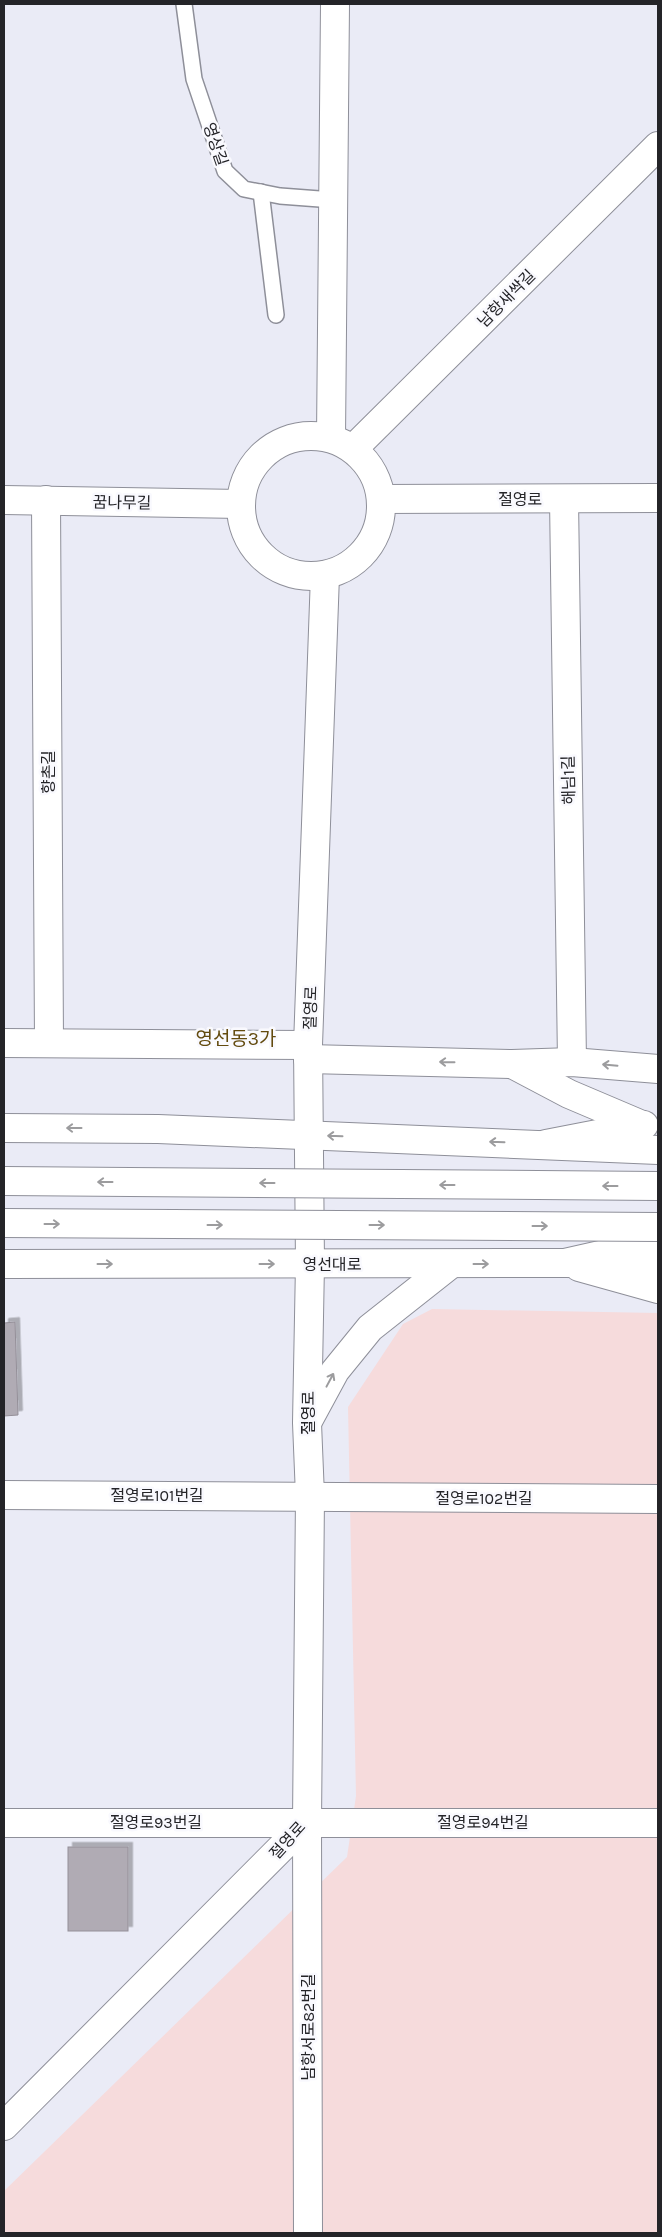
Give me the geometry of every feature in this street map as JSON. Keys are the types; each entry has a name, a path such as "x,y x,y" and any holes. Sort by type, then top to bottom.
{"main road":[{"path":"335,4 333,200 342,443"},
{"name":"남항새싹길","path":"342,443 658,146"},
{"path":"305,435 342,443 372,471 381,499 379,524 368,548 349,565 325,575 304,576 284,571 266,560 252,544 244,525 241,504 246,479 259,457 280,442 305,435"},
{"name":"해님1길","path":"564,498 572,1062"},
{"name":"절영로","path":"381,499 658,498"},
{"name":"꿈나무길","path":"4,500 241,504"},
{"name":"향촌길","path":"46,500 49,1044"},
{"name":"절영로","path":"4,2126 307,1822 310,1496 307,1423 310,1264 308,1052 325,575"},
{"path":"4,1043 308,1052 512,1064 572,1062 658,1070"},
{"path":"512,1064 569,1094 650,1125"},
{"path":"546,1144 650,1125"},
{"path":"4,1128 158,1129 658,1150"},
{"path":"4,1181 658,1186"},
{"path":"4,1224 658,1227"},
{"name":"영선대로","path":"4,1264 565,1263 658,1242"},
{"path":"565,1263 658,1264"},
{"path":"565,1263 658,1289"},
{"path":"307,1423 335,1371 370,1328 451,1264"},
{"name":"절영로101번길","path":"4,1495 310,1496"},
{"name":"절영로102번길","path":"310,1496 658,1499"},
{"name":"절영로94번길","path":"307,1822 658,1823"},
{"name":"절영로93번길","path":"4,1823 307,1822"},
{"name":"남항서로82번길","path":"307,1822 308,2233"}],"lane":[{"name":"영상길","path":"184,4 194,79 225,171 244,189 333,200"},
{"path":"261,192 276,315"}],"shaded area":[{"path":"432,1309 658,1313 658,2233 4,2233 4,2191 347,1857 356,1796 348,1407 403,1324"}],"building":[{"path":"15,1322 18,1415 4,1416 4,1323"},
{"path":"68,1847 128,1847 128,1931 68,1931"}],"district":[{"name":"영선동3가","path":"236,1038"}]}
